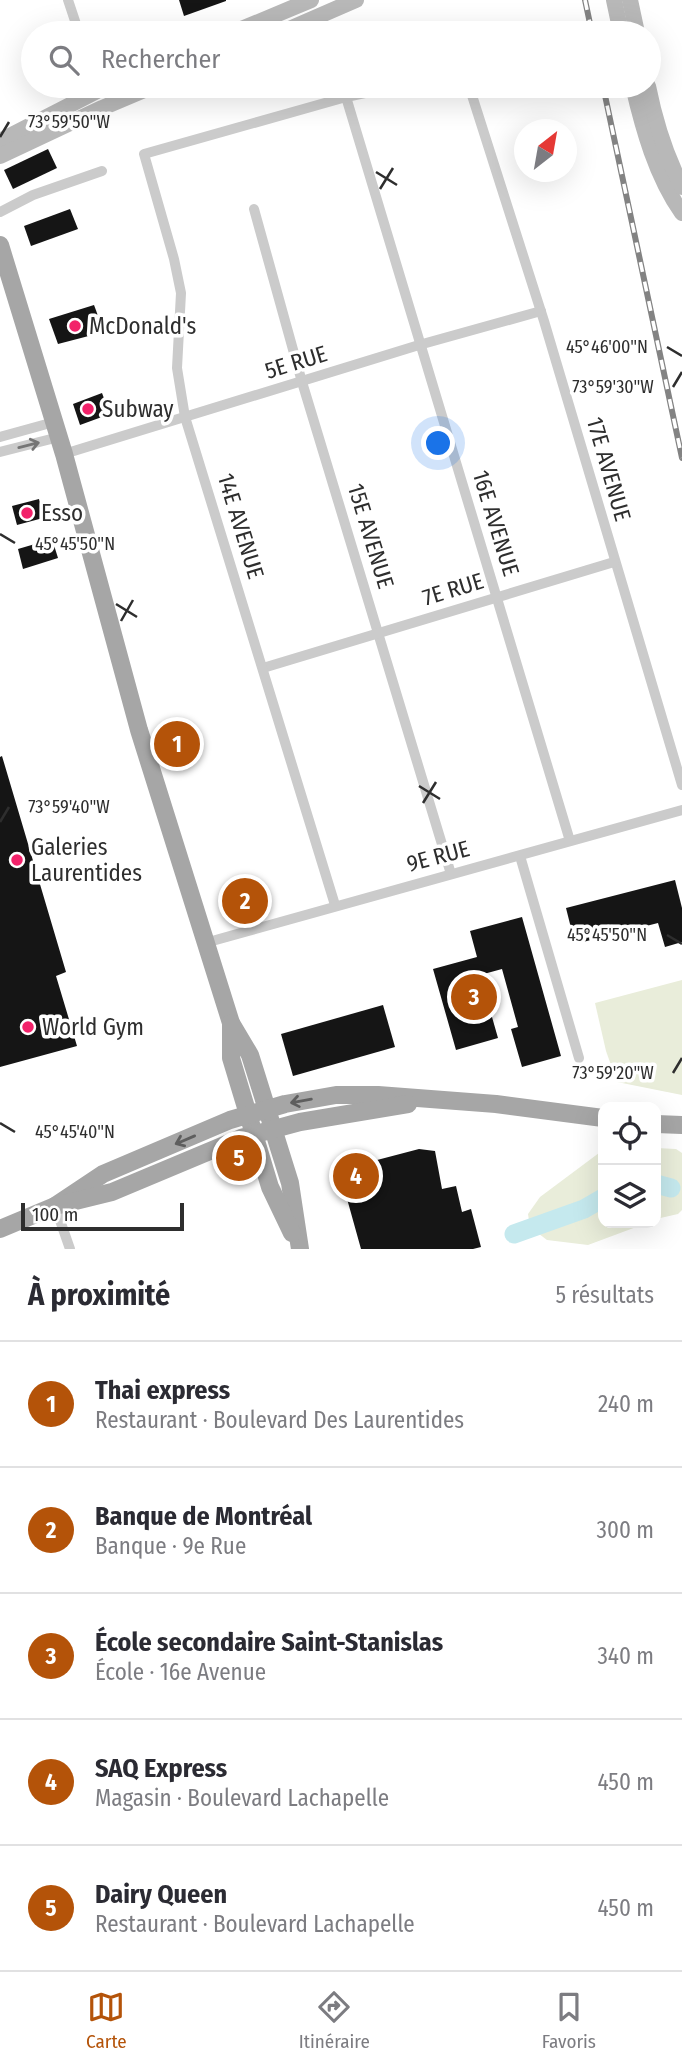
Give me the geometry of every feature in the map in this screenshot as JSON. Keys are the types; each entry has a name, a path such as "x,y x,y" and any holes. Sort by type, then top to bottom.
{"main road":[{"path":"0,245 59,438 139,730 231,1023 250,1055 290,1183 299,1249"},
{"path":"231,1023 230,1058 270,1187 299,1249"},
{"path":"55,1206 103,1174 248,1114 304,1100 355,1094 443,1100 598,1117"},
{"path":"0,1228 55,1206 112,1192 254,1134 348,1113 443,1100"}],"street":[{"path":"68,0 75,21"},
{"path":"260,21 311,0"},
{"path":"301,21 331,5 356,0"},
{"path":"614,0 618,21"},
{"path":"630,0 634,21"},
{"path":"270,17 272,21"},
{"path":"0,141 79,98"},
{"path":"101,98 102,108"},
{"path":"0,156 126,98"},
{"name":"14E AVENUE","path":"335,905 185,417 177,368 181,293 144,154 342,98"},
{"name":"16E AVENUE","path":"346,98 570,841"},
{"name":"17E AVENUE","path":"473,98 541,311 682,785"},
{"path":"636,98 642,124 660,172 682,213"},
{"path":"650,98 655,123 682,187"},
{"path":"0,212 33,195 102,171"},
{"name":"15E AVENUE","path":"254,209 302,382 451,874"},
{"name":"5E RUE","path":"0,452 59,438 185,417 419,345 541,311"},
{"name":"5E RUE","path":"0,437 59,438"},
{"name":"7E RUE","path":"264,668 614,562"},
{"name":"9E RUE","path":"205,943 682,810"},
{"path":"520,856 579,1058"},
{"path":"55,1206 70,1249"}],"green space":[{"path":"682,980 682,1095 617,1082 606,1051 595,1003"},
{"path":"661,1148 676,1149 682,1153 682,1210 678,1214 661,1218"},
{"path":"598,1154 598,1228 634,1228 588,1245 547,1240 530,1227 528,1214 540,1197"}],"building":[{"path":"179,0 226,0 226,1 184,16"},
{"path":"48,149 57,168 13,189 4,170"},
{"path":"70,209 78,229 31,246 24,226"},
{"path":"94,305 104,332 58,344 49,319"},
{"path":"102,393 110,414 80,425 73,404"},
{"path":"39,499 43,518 17,525 12,506"},
{"path":"52,539 58,558 23,569 18,549"},
{"name":"Galeries Laurentides","path":"2,756 66,972 56,976 77,1046 0,1067 0,757"},
{"path":"675,880 682,908 682,942 665,947 658,923 575,944 566,908"},
{"path":"522,917 561,1056 522,1067 511,1029 518,1027 502,969 480,975 498,1038 456,1050 433,969 477,957 470,931"},
{"path":"383,1005 395,1047 293,1076 281,1034"},
{"path":"419,1149 435,1151 442,1189 456,1186 462,1212 471,1209 481,1247 361,1249 339,1170"}],"waterway":[{"path":"661,1185 671,1188"},
{"path":"514,1234 584,1209 598,1201"}],"railway":[{"path":"585,0 589,21"},
{"path":"606,98 682,458"}],"place":[{"name":"McDonald's","path":"75,326"},
{"name":"Subway","path":"88,409"},
{"name":"Esso","path":"27,513"},
{"name":"Thai express","path":"177,744"},
{"name":"Galeries Laurentides","path":"17,860"},
{"name":"Banque de Montréal","path":"245,901"},
{"name":"École secondaire Saint-Stanislas","path":"474,997"},
{"name":"World Gym","path":"28,1027"},
{"name":"Dairy Queen","path":"239,1158"},
{"name":"SAQ Express","path":"356,1176"}]}
